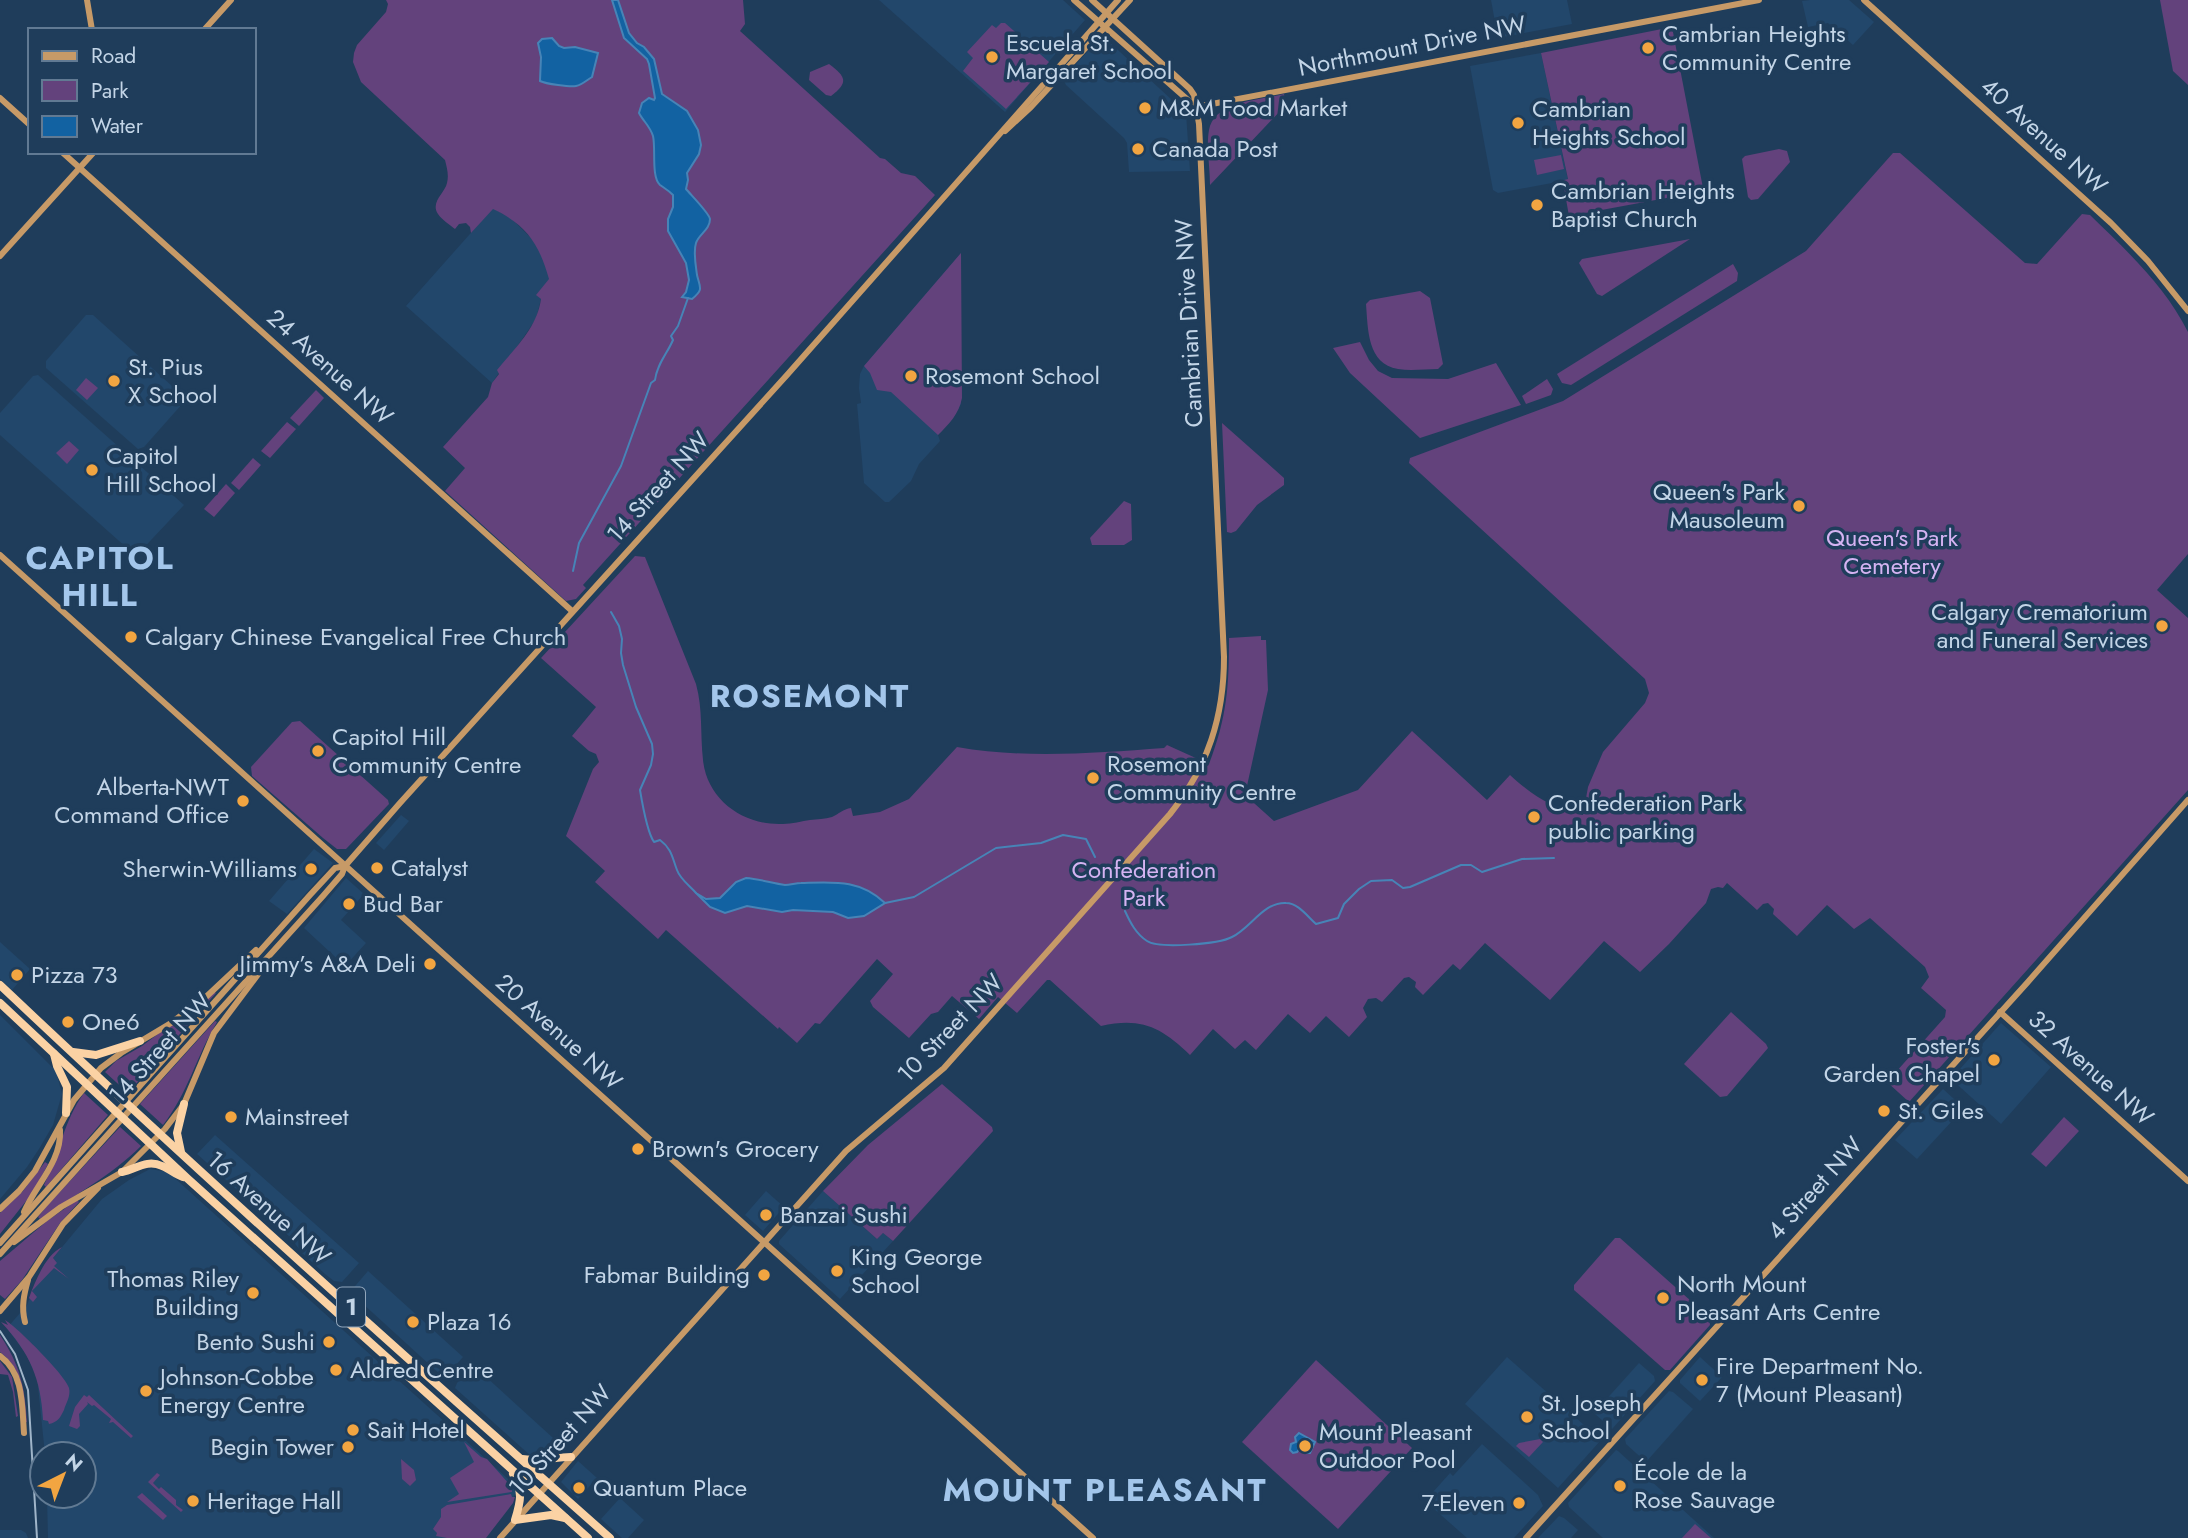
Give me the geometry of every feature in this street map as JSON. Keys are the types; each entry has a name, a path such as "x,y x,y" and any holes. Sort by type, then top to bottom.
{"highway":[{"name":"16 Avenue NW","path":"0,985 181,1155 610,1538"},
{"name":"16 Avenue NW","path":"0,1003 188,1179 588,1538"},
{"path":"74,1052 96,1055 140,1041"},
{"path":"54,1054 67,1087 66,1113"},
{"path":"181,1155 177,1133 184,1104"},
{"path":"121,1172 149,1163 165,1167 188,1179"},
{"path":"520,1459 537,1461 571,1457"},
{"path":"510,1468 521,1492 515,1520 551,1516 567,1518"}],"street":[{"path":"87,0 92,28"},
{"path":"206,28 231,0"},
{"path":"1073,0 1196,107"},
{"path":"1092,0 1190,89 1196,107"},
{"name":"14 Street NW","path":"0,1254 284,940 342,874 345,866 1118,0"},
{"name":"14 Street NW","path":"1000,135 1014,124 1130,0"},
{"name":"Northmount Drive NW","path":"1196,107 1759,0"},
{"name":"40 Avenue NW","path":"1864,0 2111,223 2148,261 2188,311"},
{"path":"0,98 28,123"},
{"name":"Cambrian Drive NW","path":"1196,107 1201,141 1219,539"},
{"name":"24 Avenue NW","path":"64,154 572,611"},
{"path":"0,256 91,154"},
{"name":"10 Street NW","path":"500,1538 861,1137 944,1068 1188,791 1209,751 1222,696 1224,657 1219,539"},
{"name":"20 Avenue NW","path":"0,555 1093,1538"},
{"name":"4 Street NW","path":"1526,1538 2188,800"},
{"name":"14 Street NW","path":"0,1243 335,868 345,866"},
{"path":"0,1209 26,1183 60,1128 66,1113 86,1084 111,1059 171,1023 207,996 276,933"},
{"path":"9,1244 20,1239 61,1207 121,1172 151,1144 184,1104 202,1056 214,1034 284,940"},
{"name":"32 Avenue NW","path":"2000,1012 2188,1181"},
{"path":"23,1217 49,1168 60,1138 60,1128"},
{"path":"0,1311 29,1277 63,1224 102,1184"},
{"path":"26,1322 23,1296 29,1277"},
{"path":"0,1356 13,1369 17,1380 24,1433"}],"shaded area":[{"name":"Escuela St. Margaret School","path":"879,0 1063,0 1085,20 1005,112"},
{"path":"1491,0 1567,0 1572,24 1498,38"},
{"path":"1849,0 1874,22 1853,45 1828,23 1808,27 1802,1"},
{"path":"1100,38 1106,39 1186,113 1190,171 1129,172 1127,143 1124,138 1066,85 1065,76"},
{"name":"Cambrian Heights School","path":"1541,53 1568,180 1498,193 1493,190 1470,66"},
{"path":"493,208 512,219 535,242 550,279 537,295 541,299 536,319 492,383 406,306"},
{"name":"Rosemont School","path":"961,253 961,404 938,435 940,441 919,464 911,481 889,502 885,502 864,483 857,404 861,403 860,374"},
{"name":"St. Pius X School","path":"86,315 93,315 182,395 183,403 144,447 138,449 46,368 46,361"},
{"name":"Capitol Hill School","path":"38,375 184,505 136,556 0,435 0,413 33,376"},
{"path":"401,815 409,821 384,850 376,843"},
{"path":"314,849 333,863 287,914 269,901"},
{"path":"346,878 364,894 341,920 366,943 345,966 304,928"},
{"path":"0,942 30,969 12,990 0,979"},
{"path":"0,1015 56,1071 62,1094 53,1125 39,1149 0,1199"},
{"path":"2001,1023 2051,1067 2001,1124 1951,1079"},
{"path":"1943,1089 1964,1108 1917,1159 1895,1140"},
{"path":"215,1135 359,1263 342,1282 334,1281 325,1274 302,1253 290,1237 197,1154"},
{"path":"150,1169 168,1172 519,1489 485,1538 48,1538 47,1510 98,1510 98,1440 44,1440 37,1377 26,1354 7,1328 27,1305 35,1284 53,1258 102,1199"},
{"path":"766,1191 784,1207 763,1231 745,1215"},
{"name":"King George School","path":"823,1191 877,1239 883,1233 893,1241 840,1299 779,1244"},
{"path":"368,1271 463,1357 447,1375 442,1376 350,1292"},
{"name":"St. Joseph School","path":"1507,1357 1601,1440 1558,1488 1465,1404"},
{"path":"1700,1357 1722,1377 1700,1401 1680,1380"},
{"path":"1639,1363 1654,1376 1655,1381 1612,1429 1594,1413"},
{"path":"473,1365 563,1447 546,1455 531,1456 455,1388"},
{"path":"1669,1391 1693,1409 1646,1462 1626,1444 1625,1439"},
{"path":"1482,1444 1538,1495 1543,1506 1514,1538 1467,1538 1425,1501 1450,1473 1453,1476"},
{"name":"École de la Rose Sauvage","path":"1616,1450 1714,1538 1603,1538 1569,1507 1568,1503"},
{"path":"578,1461 597,1478 578,1499 561,1482"},
{"path":"620,1498 644,1520 628,1538 622,1538 601,1519"},
{"path":"1559,1516 1578,1530 1571,1538 1538,1538"},
{"path":"0,1530 21,1530 28,1538 0,1538"}],"green space":[{"path":"386,0 743,0 745,24 740,31 880,158 901,173 915,176 935,195 583,585 586,588 576,599 566,601 445,491 465,468 443,447 488,397 492,383 499,374 497,370 535,319 541,299 536,295 549,279 541,256 530,237 505,215 493,209 471,233 466,223 459,224 455,229 438,214 436,205 448,180 445,160 361,82 353,62 357,45 386,12"},
{"path":"2160,0 2188,0 2188,85 2173,71"},
{"path":"1005,23 1049,62 1006,109 963,71 973,58 967,52 992,25 996,28"},
{"path":"1672,27 1703,188 1699,192 1569,216 1564,188 1557,182 1568,179 1541,53"},
{"path":"829,64 843,80 841,87 831,96 826,95 809,80 810,72"},
{"path":"1284,94 1283,108 1210,185 1208,143 1213,120 1219,113 1239,103"},
{"path":"1779,149 1787,151 1790,162 1758,199 1751,200 1748,197 1742,159 1745,156"},
{"path":"1893,153 1900,153 2025,263 2037,264 2082,214 2090,215 2157,284 2188,332 2188,554 2157,590 2188,618 2188,790 1909,1102 1887,1082 1945,1017 1946,1010 1921,988 1929,977 1925,967 1870,918 1854,929 1827,905 1797,936 1773,914 1774,909 1768,903 1757,910 1727,883 1723,888 1711,889 1706,903 1640,972 1604,941 1550,1000 1485,943 1460,970 1453,964 1423,995 1415,987 1416,982 1409,977 1404,978 1382,1002 1376,998 1368,999 1363,1008 1367,1017 1349,1037 1326,1016 1310,1033 1288,1014 1256,1050 1245,1040 1235,1049 1213,1029 1190,1055 1169,1037 1150,1027 1128,1023 1101,1026 1047,980 1017,1013 998,997 979,1019 952,996 909,1038 873,1007 870,1001 893,974 877,959 820,1024 815,1023 797,1043 666,930 658,939 595,882 605,871 566,836 593,769 599,762 596,754 572,736 596,707 541,658 635,556 645,557 696,684 706,774 712,787 730,808 755,820 790,824 832,817 851,808 853,816 880,812 909,799 957,747 1008,753 1060,754 1164,748 1167,745 1209,764 1226,702 1229,638 1261,636 1261,640 1266,640 1268,690 1245,795 1274,821 1358,790 1412,731 1487,800 1510,775 1544,800 1583,815 1588,787 1603,752 1645,703 1649,693 1645,679 1409,463 1410,458 1563,401 1806,251"},
{"path":"1561,155 1564,169 1537,175 1534,160"},
{"path":"1690,239 1602,296 1597,294 1579,263 1582,259"},
{"name":"Rosemont School","path":"961,253 962,398 956,414 938,435 891,392 877,390 864,366"},
{"path":"1733,264 1738,273 1737,281 1571,385 1562,383 1557,374"},
{"path":"1420,291 1430,298 1443,364 1438,369 1418,370 1388,366 1380,360 1371,344 1366,304 1370,300"},
{"path":"1360,342 1378,371 1392,378 1448,379 1496,363 1521,405 1420,438 1350,373 1333,348"},
{"path":"86,378 98,388 87,400 76,390"},
{"path":"1547,379 1553,389 1551,395 1526,404 1522,396"},
{"path":"316,390 324,398 299,426 290,418"},
{"path":"287,422 296,429 270,458 261,451"},
{"path":"1222,423 1284,478 1284,485 1257,505 1236,531 1231,533 1227,532"},
{"path":"69,441 79,450 67,464 56,453"},
{"path":"253,458 261,465 239,490 231,483"},
{"path":"226,484 235,493 214,517 204,509"},
{"path":"1124,501 1131,504 1132,540 1124,545 1092,545 1090,538"},
{"path":"300,721 388,800 389,804 346,849 337,849 252,776 251,767 292,722"},
{"path":"216,993 128,1093 105,1072 116,1061 142,1046"},
{"path":"1731,1012 1768,1048 1727,1096 1720,1097 1684,1064"},
{"path":"215,1021 217,1022 186,1088 163,1125 140,1104"},
{"path":"942,1084 992,1127 993,1131 893,1241 883,1233 877,1239 823,1191 868,1145"},
{"path":"84,1093 108,1115 46,1187 44,1185 67,1126"},
{"path":"2064,1117 2079,1131 2046,1167 2031,1154"},
{"path":"120,1127 141,1146 105,1176 40,1219 38,1217 46,1207"},
{"path":"45,1162 48,1164 34,1191 0,1234 0,1213 23,1191"},
{"path":"77,1200 79,1202 60,1223 22,1280 5,1299 0,1295 0,1261 47,1221"},
{"path":"1615,1238 1620,1238 1709,1317 1710,1325 1670,1370 1665,1370 1574,1290 1574,1285"},
{"path":"62,1247 53,1258 57,1263 54,1266 69,1279 54,1268 32,1291 37,1297 33,1302 29,1298 38,1276 46,1262"},
{"path":"5,1320 40,1352 69,1388 64,1410 55,1422 49,1424 43,1420 40,1392 32,1367 20,1345 1,1322 8,1325"},
{"path":"0,1335 20,1377 25,1398 27,1422 21,1383 14,1367 0,1352"},
{"path":"1316,1360 1412,1448 1338,1529 1242,1442"},
{"path":"0,1361 12,1377 16,1417 13,1392 8,1375 0,1374"},
{"path":"84,1395 89,1395 133,1436 131,1438 113,1422 109,1423 111,1419 87,1402 79,1414 80,1426 77,1429 69,1426 75,1407"},
{"path":"1540,1439 1543,1442 1529,1457 1516,1446 1519,1443"},
{"path":"464,1442 487,1459 511,1486 512,1492 447,1502 459,1494 450,1478 474,1462"},
{"path":"401,1459 414,1470 416,1480 410,1486 402,1479"},
{"path":"157,1473 160,1475 153,1483 176,1500 176,1505 183,1510 181,1512 148,1482"},
{"path":"142,1493 167,1516 163,1520 137,1497"},
{"path":"511,1494 515,1497 513,1503 486,1538 436,1536 437,1533 433,1529 441,1517 441,1509 447,1505"},
{"path":"1695,1524 1711,1538 1682,1538"}],"water":[{"path":"612,0 618,0 629,33 654,59 662,94 687,111 698,130 701,145 699,154 687,173 686,189 710,219 695,247 700,288 692,299 682,297 689,280 686,263 668,231 673,195 657,181 653,136 639,113 642,103 649,98 655,98 649,64 624,38"},
{"path":"552,38 564,48 575,47 598,53 592,77 576,86 540,81 541,57 538,43 542,39"},
{"path":"746,878 785,885 825,882 846,884 866,890 885,903 864,916 848,918 833,912 782,912 747,906 725,913 710,907 696,893 706,899 720,898 736,882"},
{"path":"1299,1433 1315,1442 1310,1453 1306,1453 1301,1447 1297,1452 1290,1450"}],"waterway":[{"path":"573,571 579,543 621,466 651,383 655,380 673,340 671,336 678,326 688,298"},
{"path":"611,612 619,626 623,665 636,707 652,744 651,765 640,790 649,831 654,842 660,840 667,847 678,873 696,893"},
{"path":"885,903 914,897 996,848 1041,843 1063,835 1086,839 1095,857"},
{"path":"1125,911 1131,923 1147,941 1164,945 1203,943 1232,937 1264,911 1278,904 1294,905 1316,924 1338,918 1344,904 1371,881 1392,880 1403,888 1461,865 1471,865 1482,872 1522,859 1554,858"}],"tram line":[{"path":"0,1331 15,1354 28,1390 37,1538"}],"place":[{"name":"Cambrian Heights Community Centre","path":"1648,48"},
{"name":"Escuela St. Margaret School","path":"992,57"},
{"name":"M&M Food Market","path":"1145,108"},
{"name":"Cambrian Heights School","path":"1518,123"},
{"name":"Canada Post","path":"1138,149"},
{"name":"Cambrian Heights Baptist Church","path":"1537,205"},
{"name":"Rosemont School","path":"911,376"},
{"name":"St. Pius X School","path":"114,381"},
{"name":"Capitol Hill School","path":"92,470"},
{"name":"Queen's Park Mausoleum","path":"1799,506"},
{"name":"Calgary Crematorium and Funeral Services","path":"2162,626"},
{"name":"Calgary Chinese Evangelical Free Church","path":"131,637"},
{"name":"Capitol Hill Community Centre","path":"318,751"},
{"name":"Rosemont Community Centre","path":"1093,778"},
{"name":"Alberta-NWT Command Office","path":"243,801"},
{"name":"Confederation Park public parking","path":"1534,817"},
{"name":"Catalyst","path":"377,868"},
{"name":"Sherwin-Williams","path":"311,869"},
{"name":"Bud Bar","path":"349,904"},
{"name":"Jimmy’s A&A Deli","path":"430,964"},
{"name":"Pizza 73","path":"17,975"},
{"name":"One6","path":"68,1022"},
{"name":"Foster's Garden Chapel","path":"1994,1060"},
{"name":"St. Giles","path":"1884,1111"},
{"name":"Mainstreet","path":"231,1117"},
{"name":"Brown's Grocery","path":"638,1149"},
{"name":"Banzai Sushi","path":"766,1215"},
{"name":"King George School","path":"837,1271"},
{"name":"Fabmar Building","path":"764,1275"},
{"name":"Thomas Riley Building","path":"253,1293"},
{"name":"North Mount Pleasant Arts Centre","path":"1663,1298"},
{"name":"Plaza 16","path":"413,1322"},
{"name":"Bento Sushi","path":"329,1342"},
{"name":"Aldred Centre","path":"336,1370"},
{"name":"Fire Department No. 7 (Mount Pleasant)","path":"1702,1380"},
{"name":"Johnson-Cobbe Energy Centre","path":"146,1391"},
{"name":"St. Joseph School","path":"1527,1417"},
{"name":"Sait Hotel","path":"353,1430"},
{"name":"Mount Pleasant Outdoor Pool","path":"1305,1446"},
{"name":"Begin Tower","path":"348,1447"},
{"name":"École de la Rose Sauvage","path":"1620,1486"},
{"name":"Quantum Place","path":"579,1488"},
{"name":"Heritage Hall","path":"193,1501"},
{"name":"7-Eleven","path":"1519,1503"}],"district":[{"name":"CAPITOL HILL","path":"100,576"},
{"name":"ROSEMONT","path":"810,696"},
{"name":"MOUNT PLEASANT","path":"1105,1490"}],"park label":[{"name":"Queen's Park Cemetery","path":"1892,552"},
{"name":"Confederation Park","path":"1144,884"}]}
